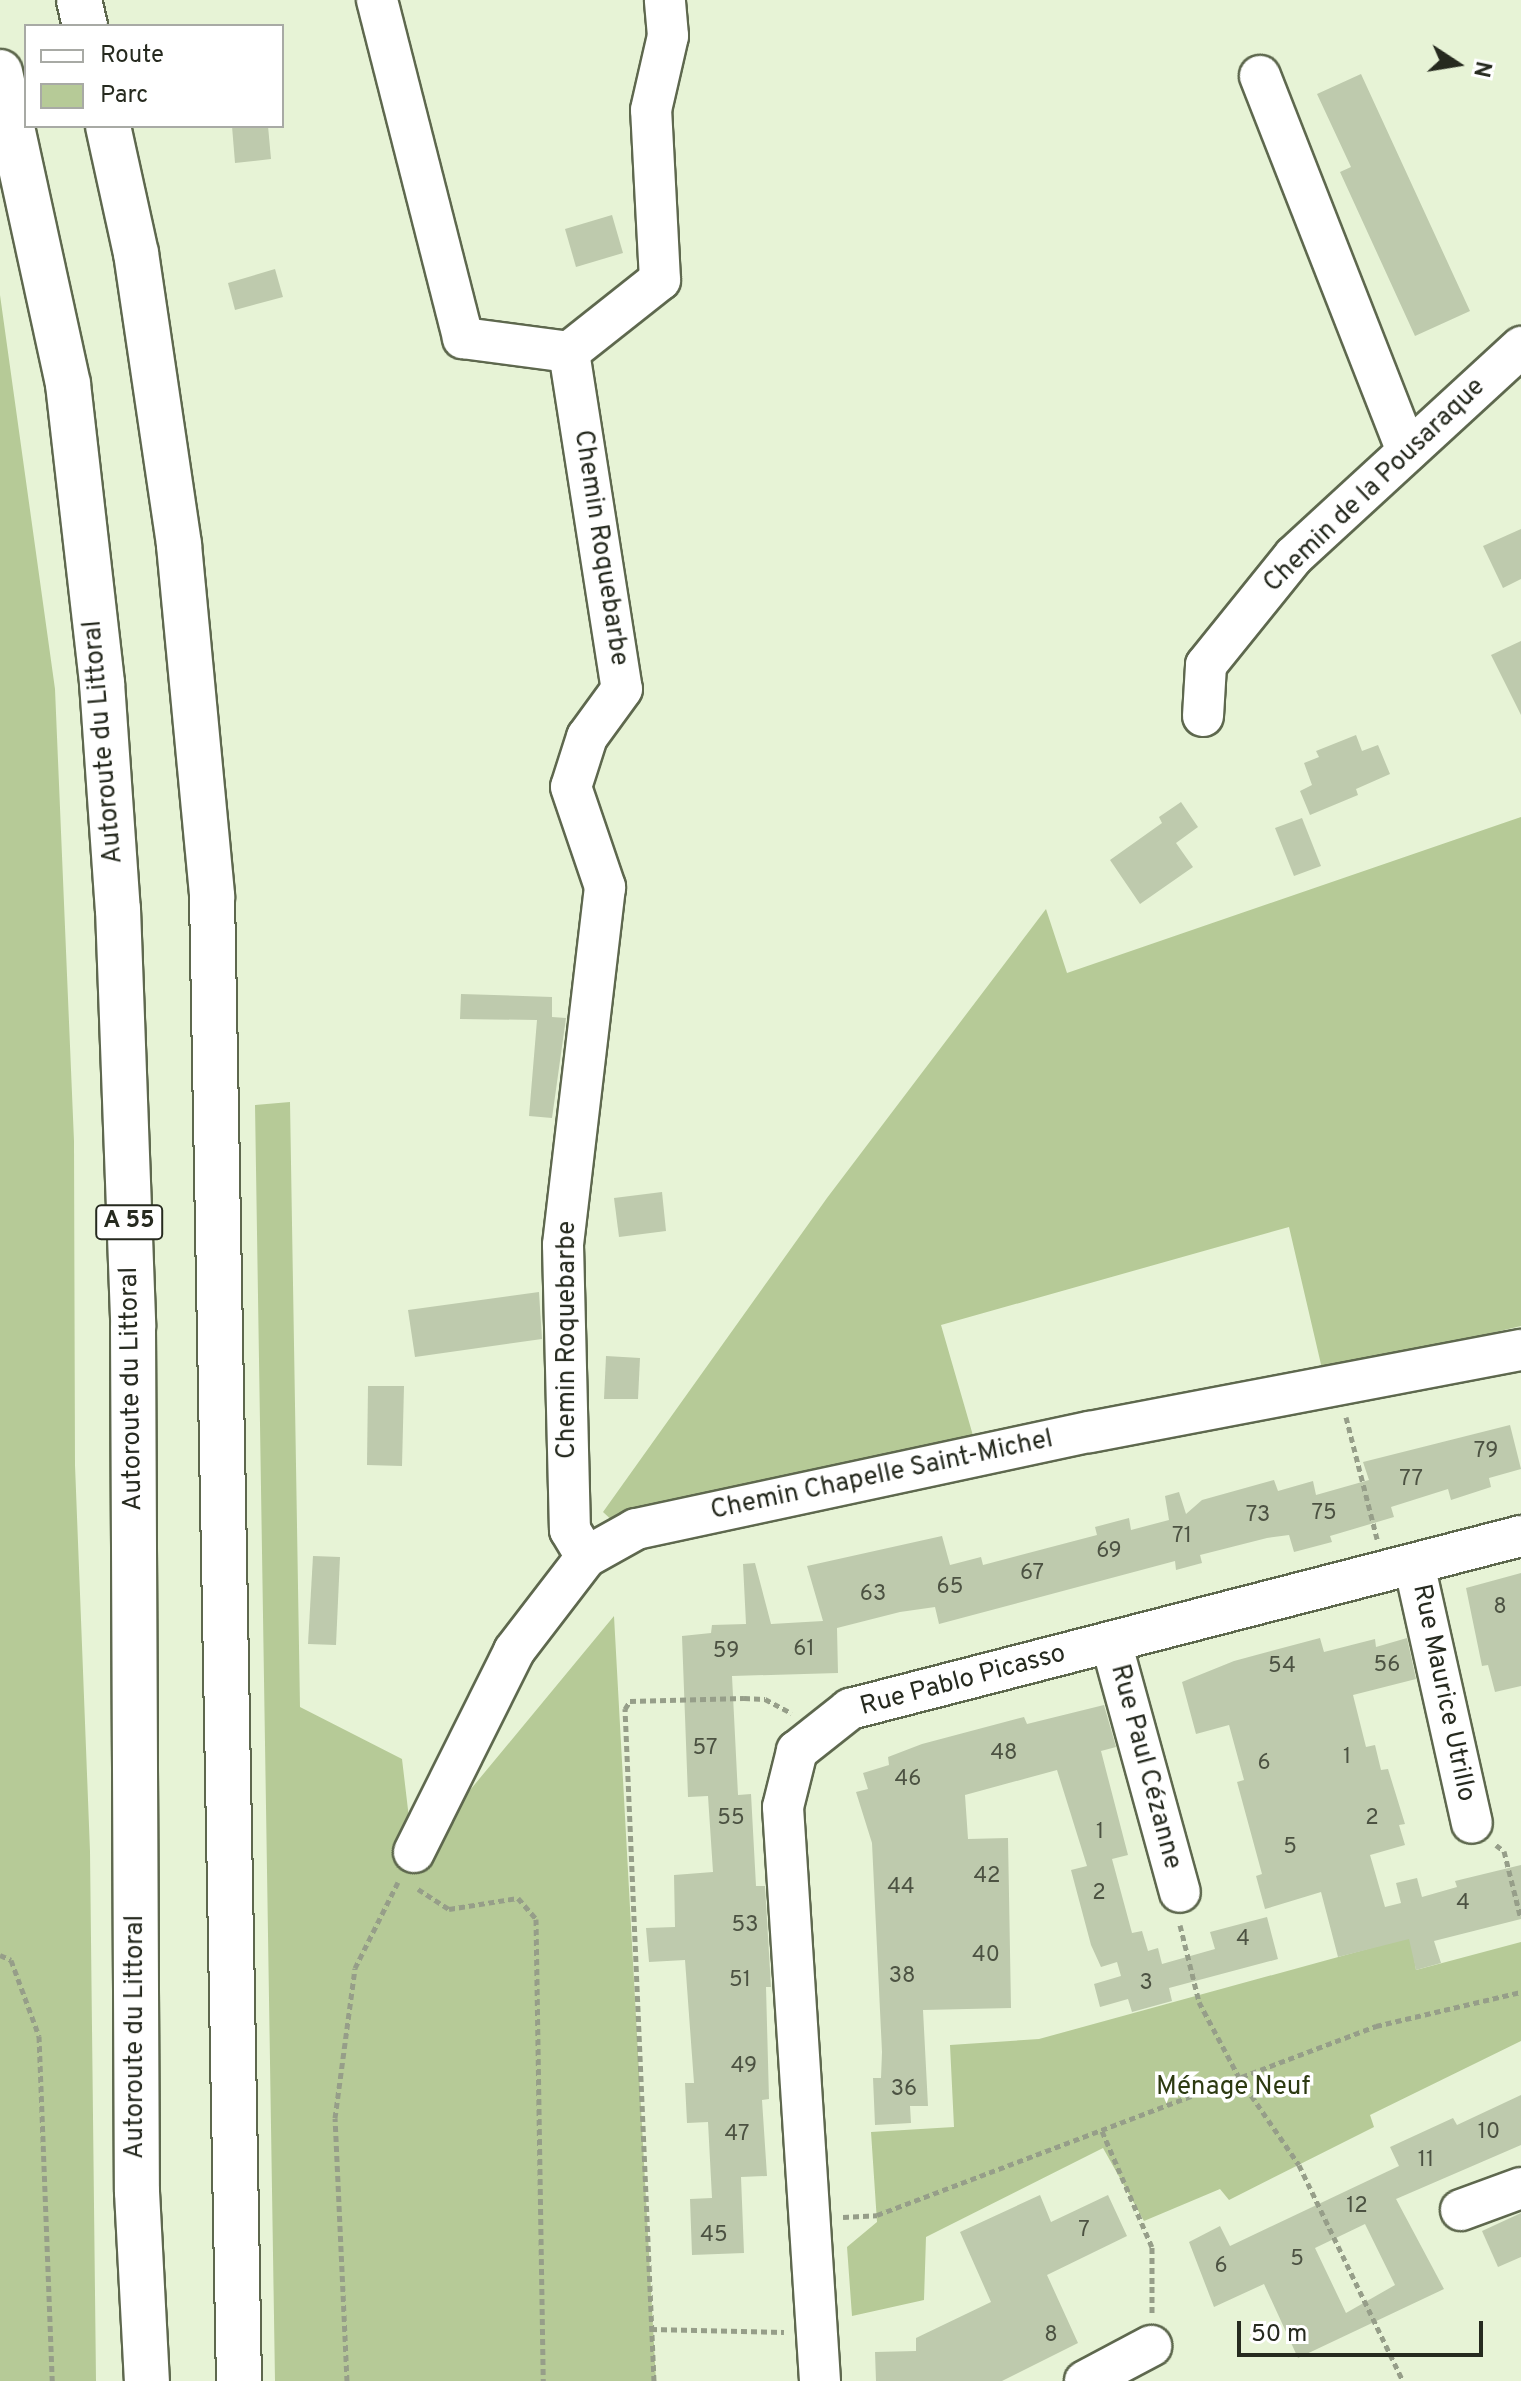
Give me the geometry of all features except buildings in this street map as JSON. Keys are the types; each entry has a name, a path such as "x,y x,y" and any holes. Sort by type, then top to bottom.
{"highway":[{"path":"79,0 85,24"},
{"name":"Autoroute du Littoral","path":"0,72 68,384 102,683 118,909 133,1327 137,2192 147,2381"},
{"path":"108,128 136,253 179,545 212,896 239,2381"}],"street":[{"path":"377,0 463,338 569,352 660,280 651,110 668,36 665,0"},
{"path":"1260,76 1407,451"},
{"name":"Chemin de la Pousaraque","path":"1203,716 1202,683 1214,652 1294,556 1521,347"},
{"name":"Chemin Roquebarbe","path":"569,352 622,689 587,737 571,787 605,887 563,1245 570,1530 586,1557"},
{"name":"Chemin Chapelle Saint-Michel","path":"414,1852 514,1651 586,1557 636,1529 1090,1432 1521,1350"},
{"name":"Rue Pablo Picasso","path":"820,2381 783,1807 797,1751 850,1709 1521,1536"},
{"name":"Rue Maurice Utrillo","path":"1400,1568 1472,1823"},
{"name":"Rue Paul Cézanne","path":"1111,1642 1180,1892"},
{"path":"1461,2210 1521,2188"},
{"path":"1085,2381 1151,2346"}],"path":[{"path":"1338,1385 1400,1568"},
{"path":"654,2381 625,1709 630,1701 765,1699 824,1730"},
{"path":"1472,1823 1504,1851 1521,1919"},
{"path":"347,2381 335,2118 355,1968 400,1878 449,1909 518,1898 536,1919 543,2381"},
{"path":"1180,1892 1181,1937 1199,2002 1240,2079 1299,2165 1403,2381"},
{"path":"0,1955 11,1960 39,2036 52,2381"},
{"path":"810,2219 877,2215 1376,2026 1521,1992"},
{"path":"1102,2131 1152,2247 1151,2346"},
{"path":"651,2329 817,2333"}],"green space":[{"path":"0,295 55,689 74,1141 75,1465 90,1851 96,2381 0,2381"},
{"path":"1521,817 1521,1326 1323,1373 1289,1227 941,1325 974,1439 616,1524 603,1512 827,1198 1046,909 1067,973"},
{"path":"290,1102 300,1707 402,1759 409,1818 437,1830 614,1616 656,2381 275,2381 255,1105"},
{"name":"Ménage Neuf","path":"1411,1937 1416,1970 1521,1942 1521,2041 1370,2115 1374,2127 1229,2200 1220,2189 1144,2221 1103,2148 926,2237 924,2300 852,2316 847,2247 877,2222 871,2132 954,2127 950,2045 1039,2039"}]}
